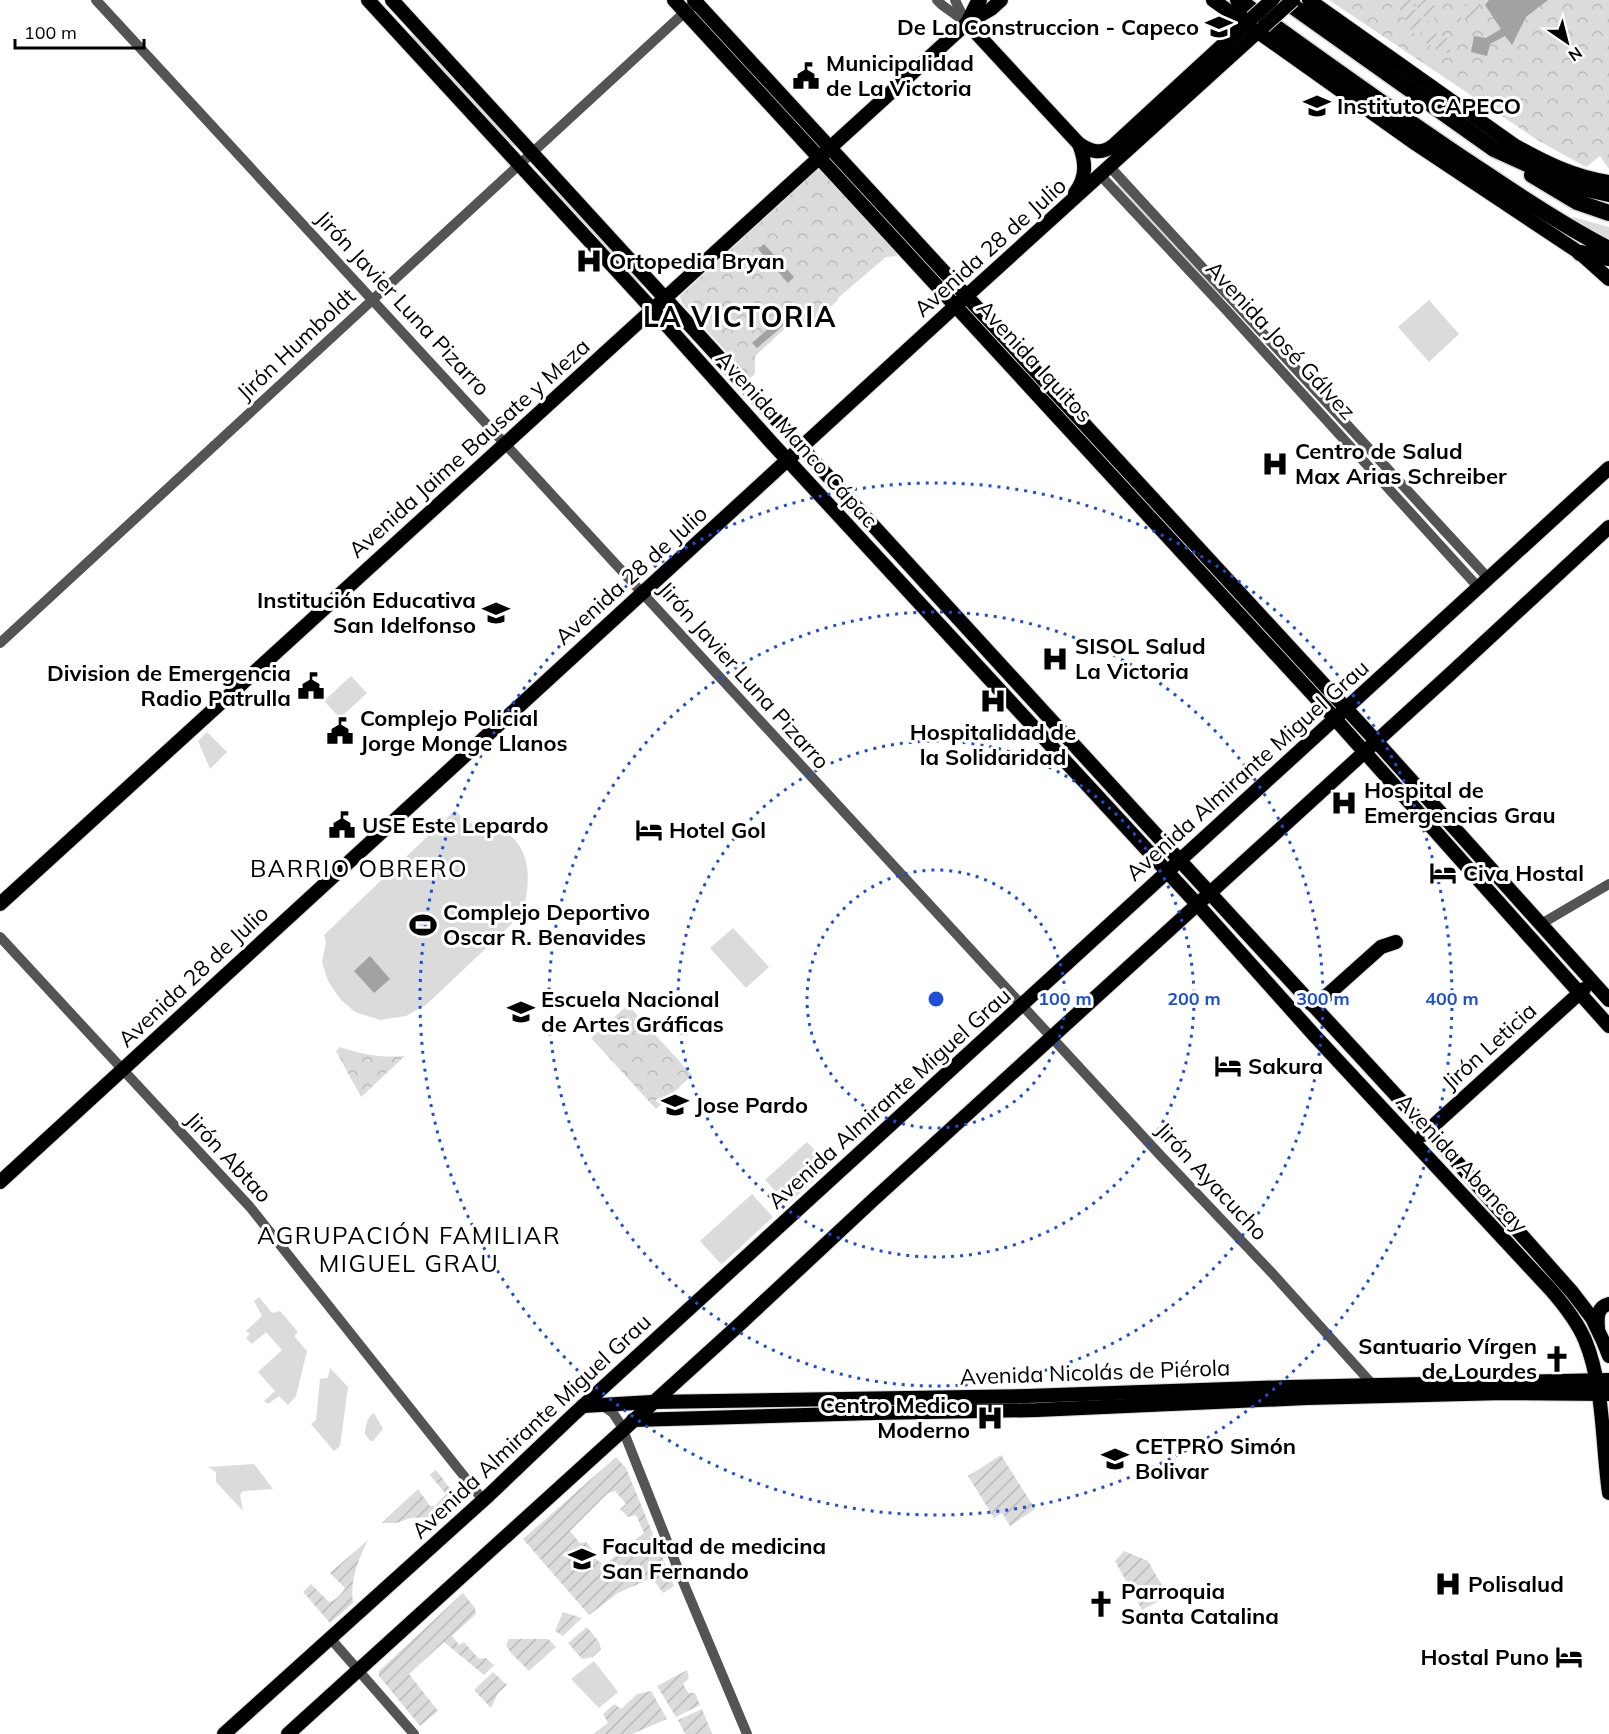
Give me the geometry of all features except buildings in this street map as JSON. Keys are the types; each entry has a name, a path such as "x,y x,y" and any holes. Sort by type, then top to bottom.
{"highway":[{"path":"1238,0 1422,132 1525,200 1609,249"},
{"path":"1284,0 1542,182 1577,202 1609,213"},
{"path":"1494,149 1578,187 1609,194"},
{"path":"1580,254 1609,258"}],"main road":[{"name":"Avenida Manco Cápac","path":"368,0 1195,903"},
{"name":"Avenida Manco Cápac","path":"392,0 1208,891"},
{"name":"Avenida Iquitos","path":"674,0 956,306 1343,716 1374,739 1609,1000"},
{"name":"Avenida Jaime Bausate y Meza","path":"967,23 980,0"},
{"name":"Avenida Jaime Bausate y Meza","path":"0,904 967,23 991,9 1001,0"},
{"path":"1213,0 1261,29 1416,144 1580,254 1609,279"},
{"path":"967,23 1079,144 1090,151 1098,152 1106,151 1114,145 1272,0"},
{"name":"Avenida 28 de Julio","path":"0,1182 787,460 1293,0"},
{"path":"1309,0 1514,145 1571,174 1609,182"},
{"path":"1325,0 1336,19"},
{"name":"Avenida Iquitos","path":"696,1 967,296 1343,716 1363,749 1609,1026"},
{"path":"1065,207 1078,189 1085,171 1085,162 1079,144"},
{"path":"1105,172 1098,167 1114,145"},
{"name":"Avenida Almirante Miguel Grau","path":"224,1734 332,1640 483,1500 593,1405 1024,1007 1183,864 1483,582 1609,468"},
{"path":"288,1734 357,1668 518,1527 649,1403 740,1324 1208,891 1609,527"},
{"path":"1422,816 1434,806"},
{"name":"Avenida Abancay","path":"1208,891 1428,1130 1572,1292 1598,1330 1609,1356"},
{"path":"1502,906 1514,895"},
{"name":"Avenida Abancay","path":"1195,903 1561,1302 1580,1330 1603,1387 1609,1493"},
{"path":"1311,1004 1324,998 1381,947 1396,942"},
{"name":"Jirón Leticia","path":"1415,1142 1592,982"},
{"path":"1598,1330 1598,1312 1603,1306 1609,1304"},
{"name":"Avenida Nicolás de Piérola","path":"593,1405 1027,1396 1373,1385 1603,1387"},
{"name":"Avenida Nicolás de Piérola","path":"626,1425 715,1418 1044,1410 1317,1398 1504,1393 1603,1387"},
{"path":"715,1401 715,1418"}],"street":[{"name":"Jirón Javier Luna Pizarro","path":"96,0 1024,1007"},
{"path":"937,0 967,23"},
{"path":"955,0 967,23"},
{"name":"Jirón Humboldt","path":"0,644 696,1"},
{"name":"Avenida José Gálvez","path":"1105,172 1483,582"},
{"path":"1541,924 1609,884"},
{"name":"Jirón Abtao","path":"0,937 250,1207 483,1500"},
{"name":"Jirón Ayacucho","path":"1024,1007 1373,1385"},
{"path":"593,1405 613,1413 626,1425 684,1584 747,1734"},
{"path":"332,1640 414,1734"}],"green space":[{"path":"1329,0 1609,0 1609,169 1600,156 1586,167 1539,141"},
{"path":"1396,0 1411,0 1418,15 1427,26 1417,37 1406,23"},
{"path":"1414,0 1431,0 1440,13 1430,23 1420,13"},
{"path":"1476,1 1484,14 1477,18 1461,19 1465,4"},
{"path":"1429,27 1440,36 1453,40 1449,54 1419,38"},
{"path":"418,35 517,144 512,148 411,36"},
{"path":"824,168 899,250 897,256 886,257 805,330 795,319 755,356 755,374 750,378 682,303 680,296 817,170"},
{"path":"542,175 550,180 646,282 641,285 537,176"},
{"path":"1119,183 1225,297 1221,300 1116,186"},
{"path":"1573,217 1609,227 1609,240 1569,220"},
{"path":"1429,300 1459,334 1429,362 1398,327"},
{"path":"351,676 367,693 340,718 324,701"},
{"path":"207,732 227,752 210,769 198,741"},
{"name":"Complejo Deportivo Oscar R. Benavides","path":"455,810 469,823 493,826 506,832 516,841 522,851 528,875 522,914 426,1005 406,1016 380,1020 355,1012 341,1000 328,981 322,962 326,942 324,935"},
{"path":"733,928 769,967 746,988 710,948"},
{"path":"628,1005 692,1075 656,1109 591,1038"},
{"path":"340,1047 372,1055 405,1056 361,1097 336,1051"},
{"path":"807,1142 826,1162 825,1170 788,1204 765,1180"},
{"path":"752,1194 773,1217 722,1264 700,1241"},
{"path":"259,1297 272,1313 280,1311 298,1332 294,1336 307,1351 296,1396 288,1405 279,1396 268,1404 264,1401 275,1391 258,1372 282,1350 266,1332 252,1344 246,1338 250,1334 246,1331 262,1316 254,1301"},
{"path":"330,1368 348,1387 340,1446 334,1451 311,1424 316,1420 320,1379 328,1378"},
{"path":"374,1413 383,1429 373,1441 370,1441 365,1434 365,1428 368,1419"},
{"path":"1001,1455 1035,1509 1010,1526 1002,1513 994,1518 968,1476"},
{"path":"616,1457 626,1468 674,1586 663,1593 652,1578 618,1593 589,1615 523,1539","holes":["615,1491 626,1504 620,1509 628,1517 636,1515 644,1533 604,1565 593,1557 592,1549 586,1542 580,1543 570,1531 608,1493"]},
{"path":"254,1464 273,1489 243,1491 240,1495 243,1511 216,1482 216,1472 208,1467"},
{"path":"436,1470 454,1494 452,1503 433,1517 382,1523 418,1489 430,1506 435,1506 446,1494 430,1475"},
{"path":"368,1540 354,1578 353,1603 330,1623 303,1592 311,1584 329,1602 336,1599 345,1588 330,1573"},
{"path":"1124,1551 1148,1561 1168,1596 1142,1610 1115,1561"},
{"path":"463,1593 475,1608 476,1614 452,1636 459,1645 464,1642 479,1659 486,1658 494,1665 484,1675 444,1642 409,1674 438,1711 420,1726 379,1676 379,1671"},
{"path":"563,1612 582,1618 563,1636 555,1631"},
{"path":"587,1627 599,1642 601,1649 593,1657 582,1659 568,1643"},
{"path":"509,1639 548,1639 556,1647 529,1671 506,1645"},
{"path":"594,1661 618,1692 599,1708 571,1679"},
{"path":"687,1670 689,1678 683,1684 688,1693 695,1693 700,1705 676,1717 657,1686"},
{"path":"493,1672 507,1685 498,1693 491,1708 474,1690"},
{"path":"651,1691 667,1719 632,1734 593,1734 608,1723 603,1714 614,1704 621,1709 637,1694"},
{"path":"702,1709 712,1734 685,1734 678,1720"}],"shaded area":[{"path":"1489,0 1548,0 1526,17 1512,45 1505,36 1490,44 1487,56 1471,52 1474,36 1486,38 1501,29 1485,5"},
{"path":"764,244 794,277 788,283 758,249"},
{"path":"786,313 791,319 757,348 752,343"},
{"path":"370,956 390,979 374,993 354,971"}],"place":[{"name":"De La Construccion - Capeco","path":"1219,27"},
{"name":"Municipalidad de La Victoria","path":"806,76"},
{"name":"Instituto CAPECO","path":"1317,106"},
{"name":"Ortopedia Bryan","path":"589,261"},
{"name":"Centro de Salud Max Arias Schreiber","path":"1275,464"},
{"name":"Institución Educativa San Idelfonso","path":"496,613"},
{"name":"SISOL Salud La Victoria","path":"1055,659"},
{"name":"Division de Emergencia Radio Patrulla","path":"311,686"},
{"name":"Hospitalidad de la Solidaridad","path":"993,701"},
{"name":"Complejo Policial Jorge Monge Llanos","path":"340,731"},
{"name":"Hospital de Emergencias Grau","path":"1344,803"},
{"name":"USE Este Lepardo","path":"342,825"},
{"name":"Hotel Gol","path":"649,830"},
{"name":"Civa Hostal","path":"1443,873"},
{"name":"Complejo Deportivo Oscar R. Benavides","path":"423,925"},
{"name":"Escuela Nacional de Artes Gráficas","path":"521,1012"},
{"name":"Sakura","path":"1228,1066"},
{"name":"Jose Pardo","path":"675,1105"},
{"name":"Santuario Vírgen de Lourdes","path":"1557,1359"},
{"name":"Centro Medico Moderno","path":"990,1418"},
{"name":"CETPRO Simón Bolivar","path":"1115,1459"},
{"name":"Facultad de medicina San Fernando","path":"582,1559"},
{"name":"Polisalud","path":"1448,1584"},
{"name":"Parroquia Santa Catalina","path":"1101,1604"},
{"name":"Hostal Puno","path":"1569,1657"}],"district":[{"name":"LA VICTORIA","path":"740,316"},
{"name":"BARRIO OBRERO","path":"359,868"},
{"name":"AGRUPACIÓN FAMILIAR MIGUEL GRAU","path":"409,1249"}]}
